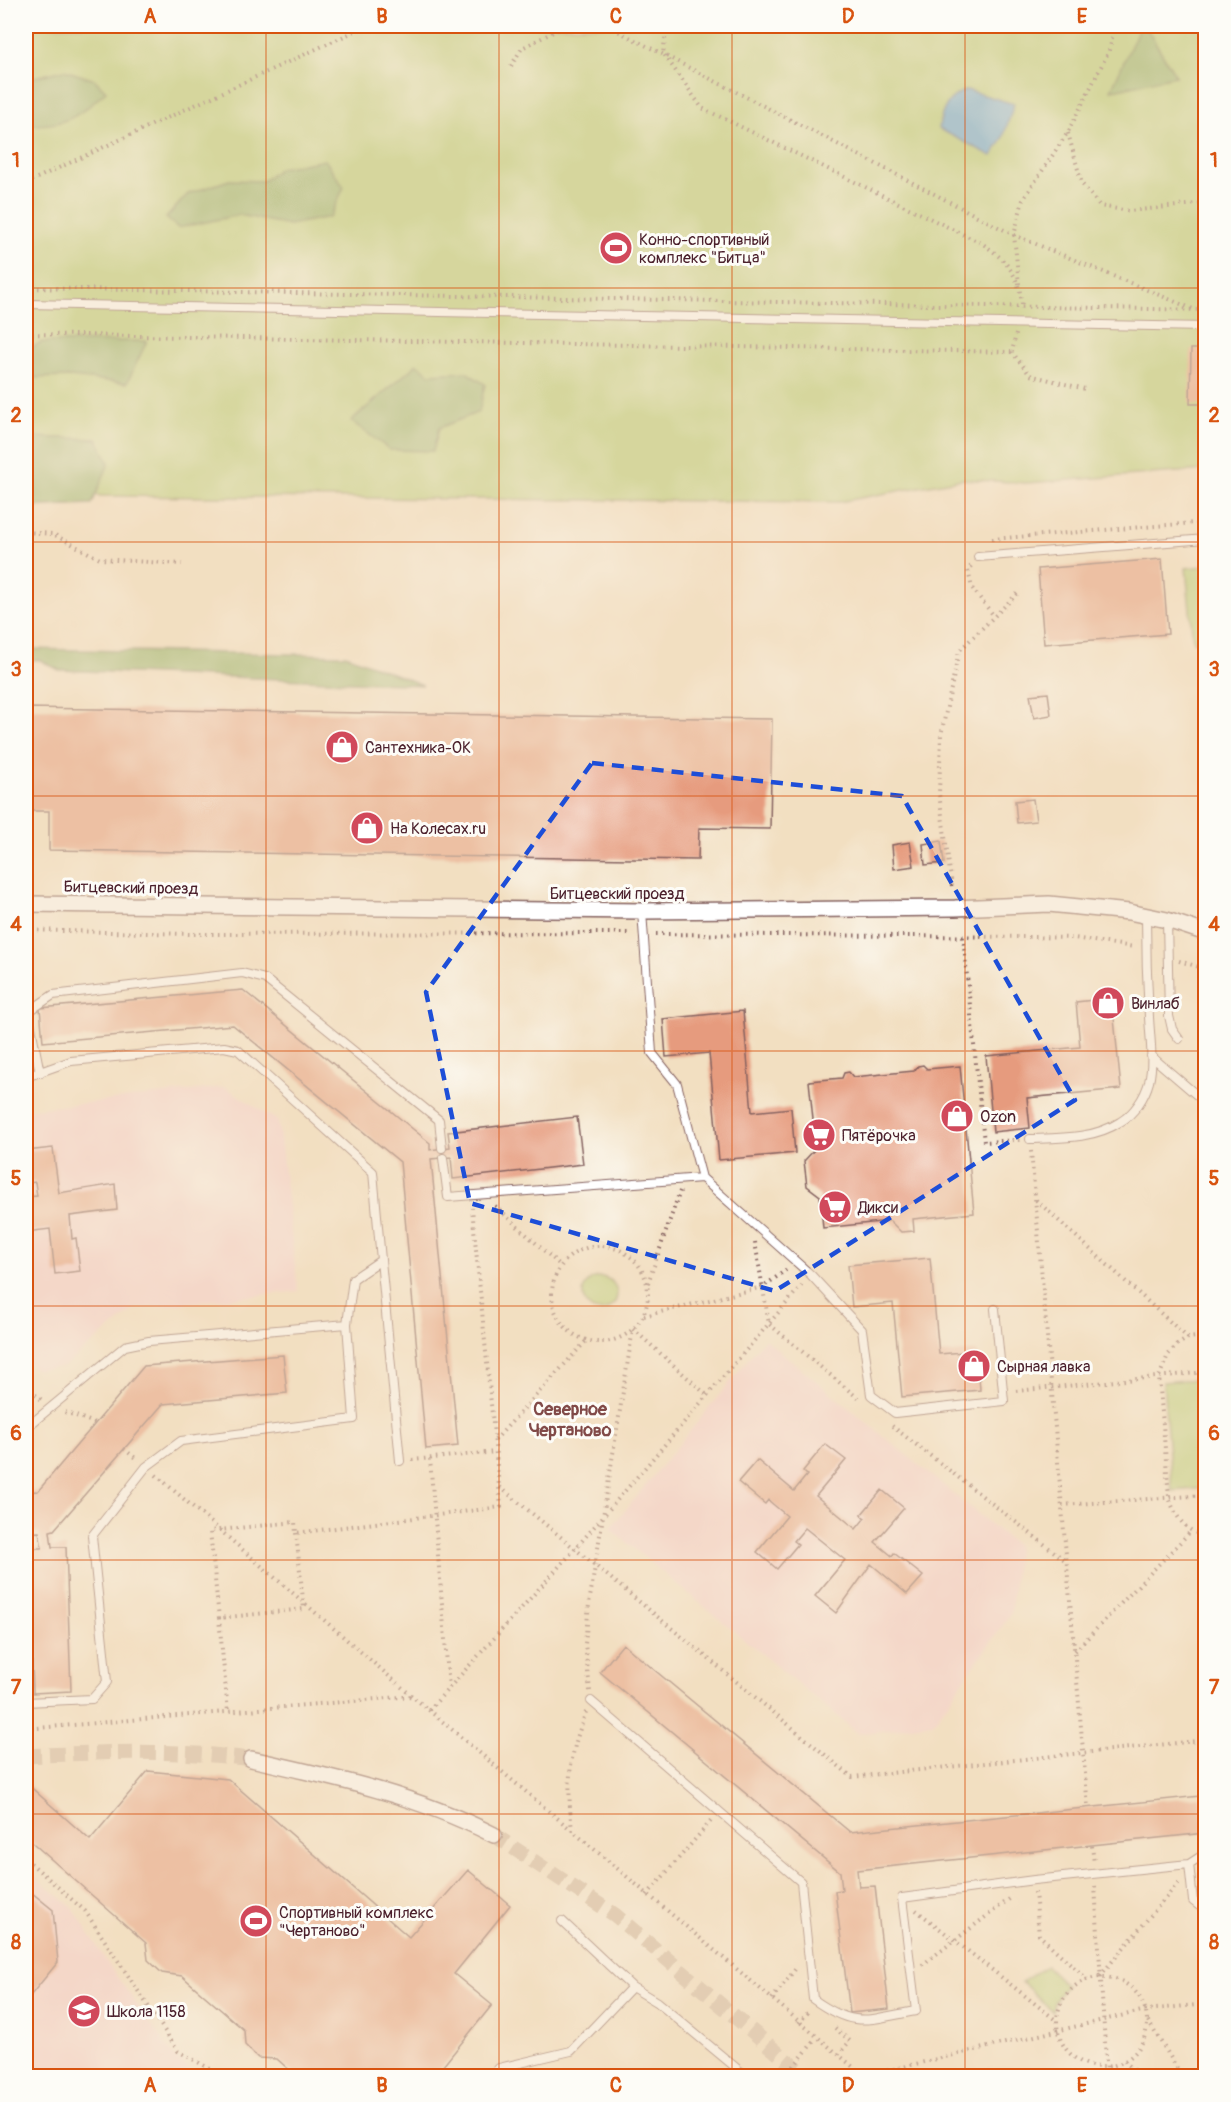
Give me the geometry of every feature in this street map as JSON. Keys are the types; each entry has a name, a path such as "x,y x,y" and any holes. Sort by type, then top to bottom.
{"street":[{"name":"Битцевский проезд","path":"26,904 642,911 955,908 1049,904 1146,916 1167,920 1206,933"},
{"path":"251,1759 331,1776 418,1800 494,1835"}],"lane":[{"path":"26,304 1206,327"},
{"path":"978,557 1206,539"},
{"path":"642,911 652,1053 677,1084 702,1178 811,1275 862,1330 871,1395 895,1413 1004,1401 995,1309"},
{"path":"1030,1139 1078,1137 1119,1123 1131,1114 1142,1097 1149,1081 1151,1056 1146,916"},
{"path":"1167,920 1169,1016 1172,1029 1179,1039"},
{"path":"40,1073 28,1012 53,995 242,973 264,979 439,1120 442,1148"},
{"path":"26,1077 71,1061 224,1047 238,1050 373,1172 400,1461"},
{"path":"1151,1056 1206,1103"},
{"path":"443,1158 448,1197 702,1178"},
{"path":"26,1702 92,1699 107,1682 92,1536 146,1467 181,1441 354,1419 347,1324 353,1279 381,1260"},
{"path":"26,1428 125,1346 149,1341 347,1324"},
{"path":"591,1701 801,1882 813,1999 835,2015 855,2021 916,2011 902,1898 1095,1872 1189,1867 1206,1852"},
{"path":"1189,1867 1193,1900 1206,1911"},
{"path":"562,1921 632,1986 657,2002 746,2076"},
{"path":"492,2076 499,2068 571,2051 632,1986"}],"path":[{"path":"26,183 366,26"},
{"path":"512,66 522,48 566,26"},
{"path":"608,26 1014,235 1197,310"},
{"path":"667,26 663,53 702,108 982,244 1003,258 1019,285"},
{"path":"1084,389 1030,375 1012,352 1022,308 1014,235 1023,200 1068,132 1109,51 1115,26"},
{"path":"1068,132 1082,184 1100,206 1129,211 1206,203"},
{"path":"26,288 1022,308 1206,309"},
{"path":"26,333 1012,352"},
{"path":"992,539 1206,522"},
{"path":"26,532 53,534 100,560 182,564"},
{"path":"978,557 968,570 972,588 994,616"},
{"path":"952,886 939,794 941,735 959,651 1018,593"},
{"path":"26,930 190,934 642,933 1074,938 1146,950"},
{"path":"963,937 984,1142 1030,1139 1088,1808"},
{"path":"1168,957 1206,969"},
{"path":"648,1284 642,1268 630,1256 616,1248 599,1245 584,1248 571,1255 561,1266 553,1287 555,1310 562,1323 573,1334 587,1340 602,1342 619,1338 633,1329 643,1316 648,1300 648,1284 684,1180"},
{"path":"482,1194 561,1266"},
{"path":"296,1533 501,1507 471,1195"},
{"path":"1036,1199 1188,1338"},
{"path":"752,1223 769,1324 860,1400"},
{"path":"643,1316 763,1287 796,1262"},
{"path":"429,1710 575,1549 811,1275"},
{"path":"633,1329 707,1395"},
{"path":"572,1831 567,1784 576,1738 591,1701 585,1644 601,1519 633,1329"},
{"path":"1206,1336 1188,1338 1168,1355 1159,1377 1169,1497 1174,1512 1191,1531 1206,1536"},
{"path":"495,1441 587,1340"},
{"path":"1003,1392 1204,1372 1206,1415"},
{"path":"887,1422 1067,1561"},
{"path":"124,1449 412,1696 863,2076 1058,2030 1105,2022 1146,2010 1206,2004"},
{"path":"449,1688 430,1459 496,1452"},
{"path":"499,1486 852,1777 1206,1740"},
{"path":"1062,1505 1206,1495"},
{"path":"219,1618 304,1609 295,1522 210,1531 228,1712"},
{"path":"1075,1652 1191,1531"},
{"path":"26,1729 412,1696"},
{"path":"647,1895 720,1811"},
{"path":"1092,1846 1107,2076"},
{"path":"26,1860 86,1911 178,2051 223,2076"},
{"path":"1100,1977 1189,1867"},
{"path":"1034,1880 1039,1935 1087,1979"},
{"path":"912,1972 1034,1880"},
{"path":"902,1898 954,1942 1057,2020"},
{"path":"772,2000 808,1952"},
{"path":"1100,1977 1112,1978 1134,1989 1146,2010 1147,2019 1141,2044 1124,2061 1107,2066 1081,2061 1070,2053 1058,2030 1057,2020 1066,1995 1087,1979 1100,1977"},
{"path":"799,2023 811,2010"},
{"path":"1147,2019 1182,2076"},
{"path":"829,2023 850,2041 838,2055"},
{"path":"786,2076 815,2040"},
{"path":"1124,2061 1141,2076"}],"highlighted area":[{"path":"592,763 902,796 1075,1100 775,1291 470,1203 426,992"}],"shaded area":[{"path":"225,1087 278,1121 298,1291 135,1309 63,1367 37,1370 26,1362 26,1110"},
{"path":"765,1339 1017,1546 1011,1614 933,1723 859,1734 610,1529"},
{"name":"Школа 1158","path":"26,1869 73,1908 110,1967 174,2056 196,2076 26,2076"}],"green space":[{"name":"Конно-спортивный комплекс \"Битца\"","path":"26,26 1205,26 1205,470 1026,483 962,479 839,502 102,496 26,488"},
{"path":"1140,26 1145,26 1176,76 1111,90"},
{"path":"64,70 95,80 106,91 88,107 61,122 26,124 26,79"},
{"path":"325,160 344,187 330,217 289,225 239,215 178,228 166,218 188,194 229,180 263,181 280,168"},
{"path":"147,341 127,383 70,377 26,378 26,351 42,342"},
{"path":"417,364 430,374 466,372 485,384 479,412 439,428 433,451 390,450 351,421"},
{"path":"26,437 97,439 109,463 92,504 26,507"},
{"path":"1205,566 1205,640 1193,642 1186,568"},
{"path":"26,649 346,655 423,685 59,670 40,660 26,660"},
{"path":"600,1277 612,1282 617,1294 612,1306 600,1311 588,1306 583,1294 588,1282"},
{"path":"1197,1379 1205,1488 1172,1491 1163,1382"},
{"path":"1046,1966 1066,1985 1054,2002 1052,2011 1022,1982"}],"water":[{"path":"967,90 1014,104 1002,141 992,156 939,129 947,105 955,96"}],"building":[{"path":"1191,349 1206,349 1206,404 1190,404"},
{"path":"1162,559 1168,634 1044,644 1038,569"},
{"path":"1048,693 1051,715 1034,718 1030,695"},
{"path":"26,708 772,719 770,829 699,828 698,860 49,850 49,811 26,811"},
{"path":"1033,799 1036,821 1017,823 1015,801"},
{"path":"941,841 944,863 925,865 923,844"},
{"path":"910,842 914,866 894,869 892,845"},
{"path":"243,990 430,1143 430,1150 450,1147 448,1132 577,1117 583,1164 453,1179 451,1157 431,1159 458,1446 426,1449 400,1162 233,1025 43,1042 40,1008"},
{"path":"1112,998 1121,1089 1027,1098 1030,1128 993,1132 986,1056 1080,1047 1076,1002"},
{"path":"743,1011 752,1112 791,1108 795,1153 719,1160 709,1053 666,1057 663,1019"},
{"path":"923,1065 927,1069 960,1066 974,1213 913,1219 914,1231 901,1232 890,1221 823,1228 820,1196 807,1186 804,1161 816,1148 809,1081 842,1078 844,1073 849,1072 853,1077 914,1071 918,1066"},
{"path":"53,1148 59,1193 115,1184 117,1210 70,1216 72,1239 76,1238 80,1271 55,1274 50,1229 26,1232 26,1197 37,1196 35,1182 29,1183 26,1151"},
{"path":"930,1258 939,1354 977,1351 980,1390 902,1397 893,1303 852,1307 848,1265"},
{"path":"283,1355 287,1393 163,1404 54,1530 50,1531 52,1547 66,1547 71,1691 33,1693 28,1548 42,1548 39,1532 26,1533 26,1492 38,1491 144,1366"},
{"path":"825,1444 846,1460 816,1496 856,1529 865,1518 861,1515 882,1490 904,1508 875,1542 892,1556 894,1553 923,1576 907,1594 871,1564 836,1613 815,1596 845,1560 805,1528 794,1541 798,1544 777,1569 757,1552 787,1516 768,1500 765,1504 738,1482 757,1460 794,1491 807,1475 803,1471"},
{"path":"623,1644 850,1832 1200,1796 1205,1833 857,1870 859,1887 875,1886 889,2009 850,2013 835,1891 842,1890 840,1872 600,1672"},
{"name":"Спортивный комплекс \"Чертаново\"","path":"148,1771 228,1779 409,1937 468,1870 510,1905 454,1974 492,2005 435,2076 296,2076 277,2059 258,2058 245,2045 244,2030 182,1976 162,1973 148,1960 146,1943 26,1837 26,1783 90,1840"},
{"path":"26,1888 53,1910 58,1962 26,2001"}],"tunnel":[{"path":"26,1756 166,1753 251,1759"},
{"path":"494,1835 615,1915 805,2076"}],"place":[{"name":"Конно-спортивный комплекс \"Битца\"","path":"616,248"},
{"name":"Сантехника-ОК","path":"342,747"},
{"name":"На Колесах.ru","path":"367,828"},
{"name":"Винлаб","path":"1108,1003"},
{"name":"Ozon","path":"957,1116"},
{"name":"Пятёрочка","path":"819,1135"},
{"name":"Дикси","path":"835,1207"},
{"name":"Сырная лавка","path":"974,1366"},
{"name":"Спортивный комплекс \"Чертаново\"","path":"256,1921"},
{"name":"Школа 1158","path":"84,2011"}],"district":[{"name":"Северное Чертаново","path":"570,1419"}]}
